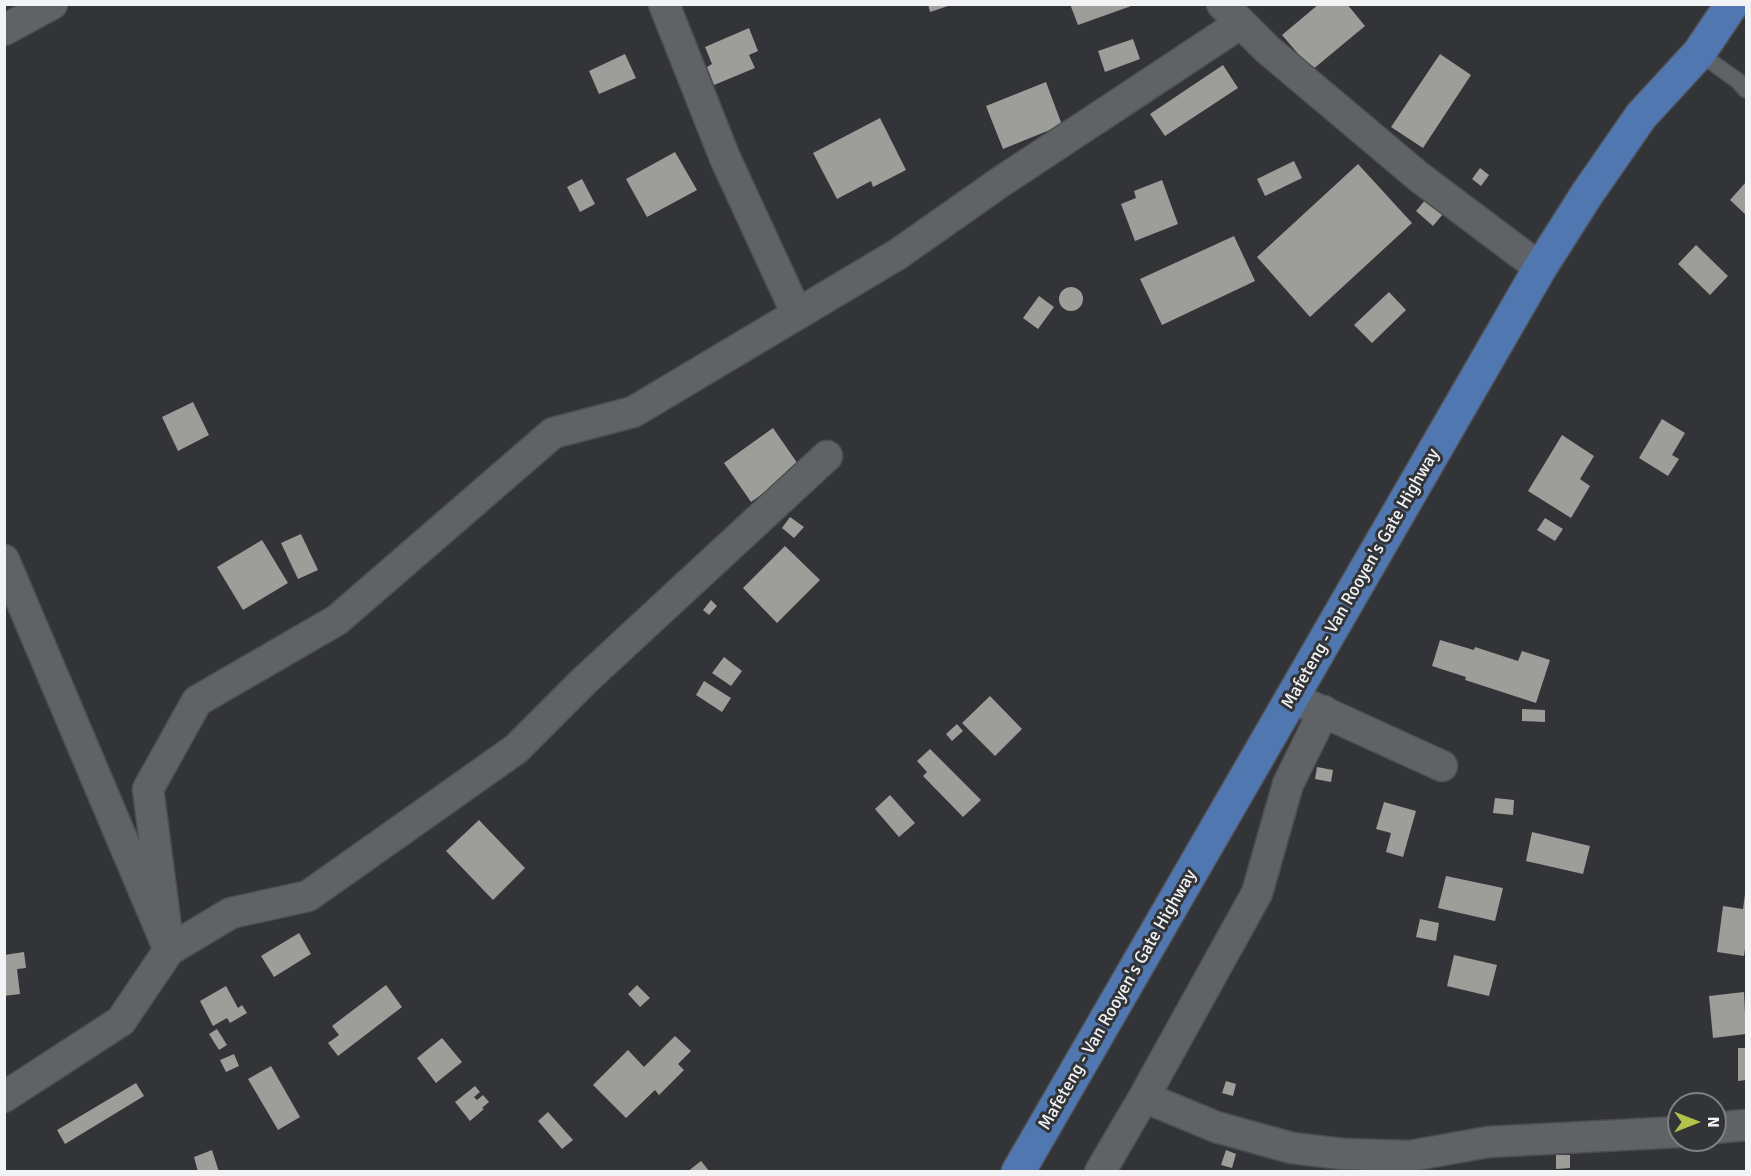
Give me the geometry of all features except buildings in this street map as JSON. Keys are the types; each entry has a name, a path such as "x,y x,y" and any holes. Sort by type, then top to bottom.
{"main road":[{"name":"Mafeteng - Van Rooyen's Gate Highway","path":"1018,1172 1540,268 1587,194 1641,117 1699,53 1732,4"}],"street":[{"path":"4,30 52,4"},
{"path":"664,4 724,158 797,314"},
{"path":"169,950 148,789 197,701 338,620 553,433 633,412 898,254 1231,14 1267,49 1419,177 1540,268"},
{"path":"4,1097 121,1021 169,950 231,913 308,896 516,749 584,681 827,456"},
{"path":"4,560 169,950"},
{"path":"1293,698 1442,766"},
{"path":"1100,1172 1257,893 1288,784 1324,711"},
{"path":"1144,1097 1227,1130 1293,1148 1343,1154 1410,1156 1488,1142 1667,1133"},
{"path":"1727,1127 1746,1125"}],"lane":[{"path":"1699,53 1746,90"}]}
